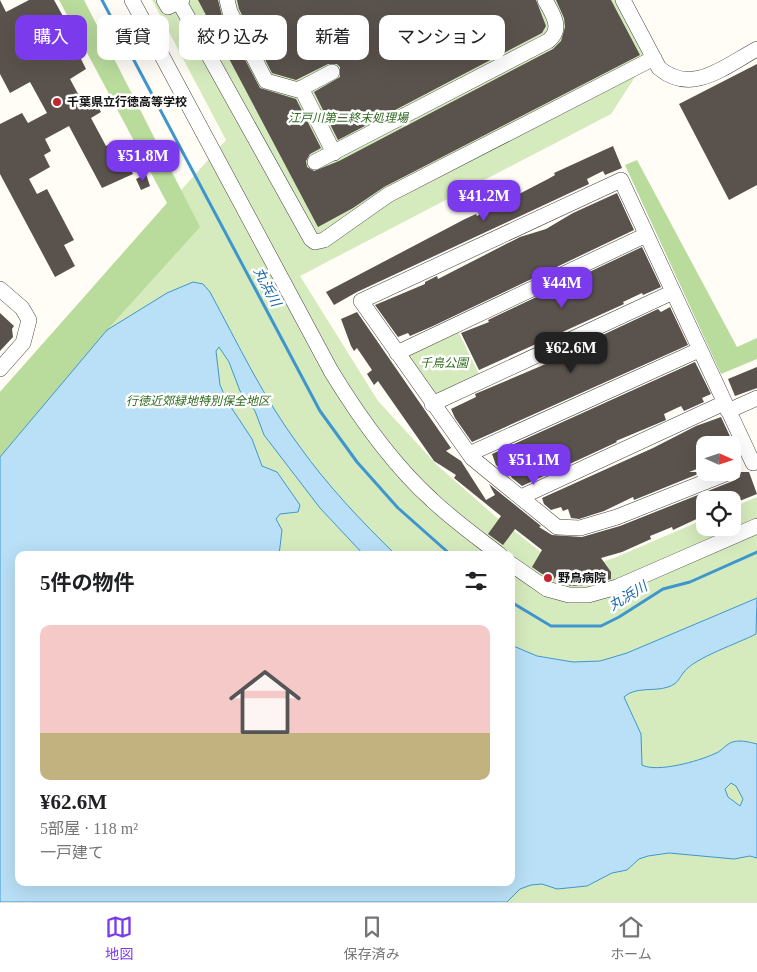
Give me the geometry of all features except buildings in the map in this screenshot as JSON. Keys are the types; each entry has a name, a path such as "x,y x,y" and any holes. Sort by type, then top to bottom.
{"street":[{"path":"132,0 331,371 351,404 392,458 432,500 495,551"},
{"path":"176,0 311,240 315,242 324,240 388,195 654,58"},
{"path":"226,0 230,12 266,81 298,90 332,72"},
{"path":"315,162 548,41 554,36 556,28 555,19 545,0"},
{"path":"623,0 658,68 668,75 681,80 695,80 757,49"},
{"path":"301,88 334,152"},
{"path":"708,481 617,517 580,528 557,526 469,454 361,301 621,180 726,407 755,462 741,468"},
{"path":"396,353 646,235"},
{"path":"0,289 22,308 29,320 23,343 0,369"},
{"path":"432,404 673,292"},
{"path":"469,454 700,350"},
{"path":"521,497 726,407 757,398"},
{"path":"515,567 547,589 569,595 588,595 609,590 757,526"}],"green space":[{"path":"59,0 84,0 97,25 97,60 115,60 200,227 107,330 0,457 0,392 167,203 87,53 87,15 67,15"},
{"name":"行徳近郊緑地特別保全地区","path":"152,0 618,0 648,57 611,114 300,276 378,401 438,466 496,517 546,556 583,568 614,558 696,523 696,536 741,536 741,504 757,497 757,902 0,902 0,392 226,140 184,60 287,60 287,15 179,15 179,51 169,32 169,15 160,15"},
{"path":"637,160 737,347 757,338 757,359 721,374 625,165"},
{"name":"千鳥公園","path":"456,327 480,376 437,396 406,360 408,351"}],"water":[{"path":"193,282 203,284 210,292 252,371 287,429 333,489 392,551 360,551 320,508 264,435 255,411 240,391 229,362 219,347 216,351 220,385 227,401 252,439 262,466 277,472 300,505 298,512 280,514 276,519 282,530 279,551 15,551 15,886 515,886 515,647 537,656 573,662 600,661 627,653 757,598 756,634 697,661 671,686 640,690 624,697 641,734 642,765 657,768 699,760 716,753 728,744 736,741 757,744 757,858 750,856 734,859 669,853 648,856 639,859 627,870 612,873 587,886 557,889 542,884 531,885 520,889 507,902 0,902 0,457 107,330 167,293","holes":["731,783 736,786 743,799 740,806 728,797 725,789"]}],"waterway":[{"name":"丸浜川","path":"102,0 320,411 357,462 398,508 446,551"},
{"name":"丸浜川","path":"515,604 551,626 601,626 663,589 690,582 757,552"}],"place":[{"name":"千葉県立行徳高等学校","path":"57,102"},
{"name":"野鳥病院","path":"548,578"}],"park label":[{"name":"江戸川第二終末処理場","path":"348,118"}]}
